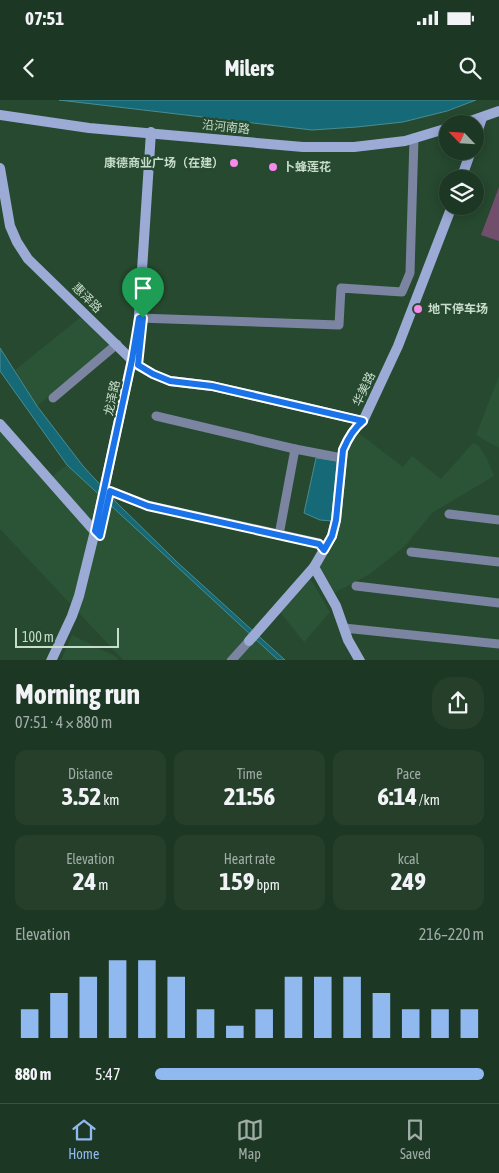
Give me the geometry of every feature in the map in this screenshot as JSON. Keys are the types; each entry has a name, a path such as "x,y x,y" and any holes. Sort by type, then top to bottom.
{"main road":[{"path":"484,117 499,111"},
{"name":"沿河南路","path":"0,115 88,128 153,132 303,147 354,147 405,142 439,131"},
{"name":"龙泽路","path":"51,660 72,616 98,534 110,491 135,363 141,318 153,132"},
{"name":"惠泽路","path":"0,168 10,226 17,242 28,259 135,363 153,374 170,381 212,386 363,421"},
{"name":"华美路","path":"249,640 314,567 332,536 336,520 343,450 347,439 363,421 398,346 449,215"},
{"name":"龙泽路","path":"58,660 80,613 135,363"},
{"path":"0,424 98,534"},
{"path":"314,567 336,606 348,640 360,660"}],"street":[{"path":"141,318 339,325 341,288 402,292 410,273 414,138"},
{"path":"53,398 117,344"},
{"path":"156,416 295,449 342,458"},
{"path":"279,535 295,449"},
{"path":"110,491 148,506 319,544 324,550"},
{"path":"449,514 499,520"},
{"path":"411,552 499,562"},
{"path":"356,586 499,603"},
{"path":"344,628 499,644"},
{"path":"231,660 249,640"}],"shaded area":[{"path":"499,187 499,241 481,235"},
{"path":"81,317 110,346 37,406 15,370"},
{"path":"499,376 499,448 476,435"},
{"path":"0,419 51,477 67,465 278,660 123,660 0,529"},
{"path":"356,431 403,467 412,456 441,479 473,443 479,446 494,476 432,513 405,546 370,574 334,593 316,567 327,551 344,459"},
{"path":"310,578 330,612 304,642 280,612"},
{"path":"72,635 115,656 119,660 61,660"}],"water":[{"path":"59,100 476,100 447,111 403,122 312,130"},
{"path":"0,348 37,406 83,466 118,504 177,562 285,660 278,660 67,465 0,371"},
{"path":"316,458 337,461 332,521 320,520 304,513"}],"place":[{"name":"康德商业广场（在建）","path":"234,163"},
{"name":"卜蜂莲花","path":"273,167"},
{"name":"地下停车场","path":"418,309"}],"route":[{"path":"139,318 143,318 138,365 153,374 170,381 212,386 363,421 347,439 343,450 336,520 332,536 324,550 319,544 148,506 110,491 100,536 95,531 138,331 139,318"}]}
